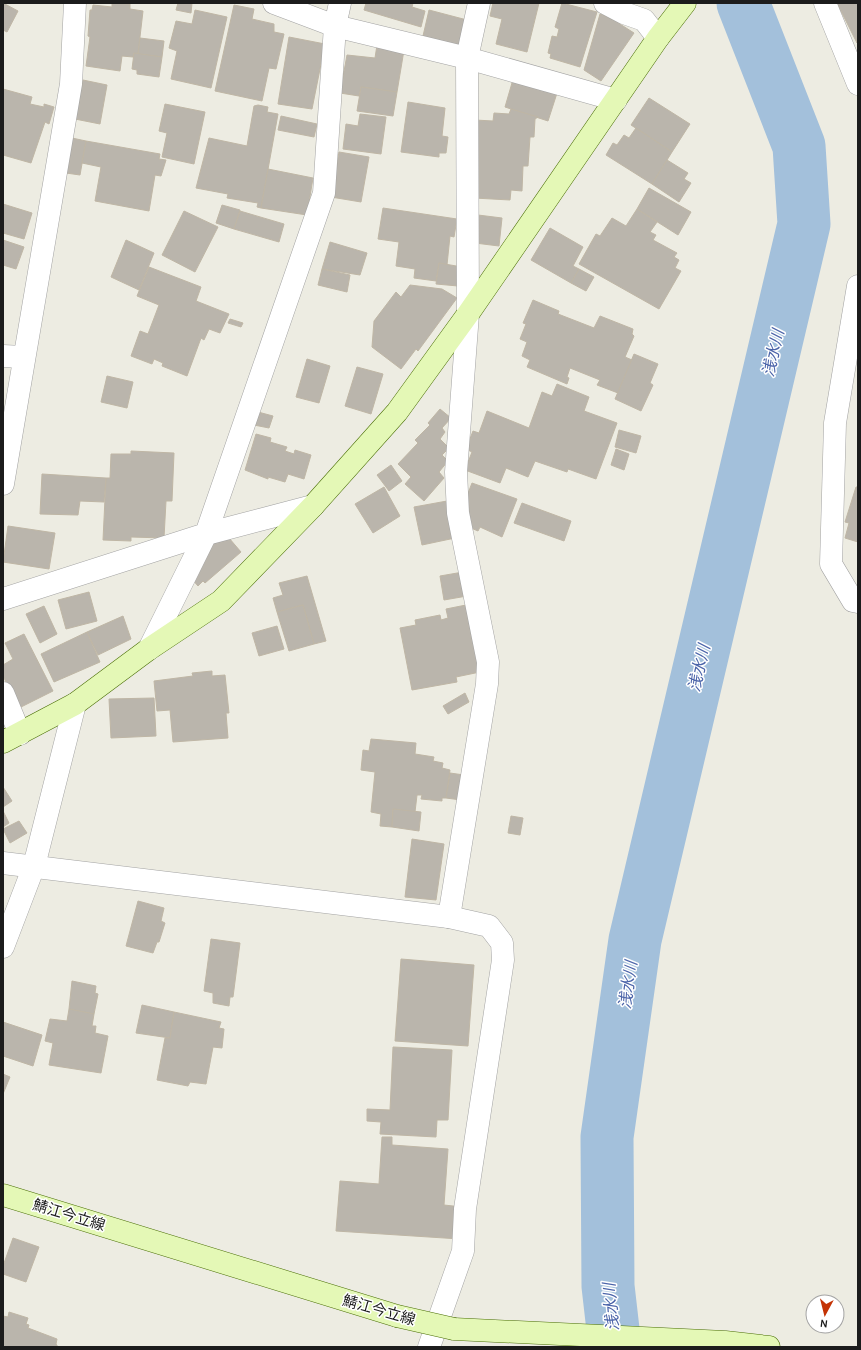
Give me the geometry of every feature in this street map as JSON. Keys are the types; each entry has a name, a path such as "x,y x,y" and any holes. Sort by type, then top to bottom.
{"street":[{"path":"3,484 6,473 13,357 71,84 75,3"},
{"path":"274,3 335,26 467,58 616,100"},
{"path":"149,649 206,534 324,193 335,26 340,3"},
{"path":"449,917 486,684 488,662 458,513 456,472 468,314 467,58 479,3"},
{"path":"605,3 624,13 644,20 662,33"},
{"path":"3,693 11,738 75,704 149,649 221,601 313,506 397,412 468,314 662,33 685,3"},
{"path":"825,3 858,84"},
{"path":"858,286 835,423 831,564 852,601 858,602"},
{"path":"3,599 206,534 313,506"},
{"path":"3,947 34,866 75,704"},
{"path":"3,863 449,917 489,926 502,943 503,960 465,1208 463,1251 429,1347"},
{"name":"鯖江今立線","path":"3,1195 397,1316 454,1329 725,1342 769,1347"}],"building":[{"path":"3,3 18,11 7,32 3,30"},
{"path":"112,3 130,4 130,9 143,11 138,54 134,53 133,57 122,56 120,71 86,66 90,37 88,36 90,10 92,10 93,5 112,7"},
{"path":"178,3 192,3 191,13 176,10"},
{"path":"366,3 413,3 412,7 425,11 421,27 364,10"},
{"path":"493,3 539,3 527,52 496,44 502,19 490,16"},
{"path":"562,3 597,12 580,67 550,58 551,54 548,53 552,36 557,37 559,29 555,27"},
{"path":"837,3 858,3 857,43"},
{"path":"234,5 254,9 252,19 274,24 274,32 284,34 276,69 269,68 262,101 215,91"},
{"path":"195,10 227,17 211,88 171,79 177,51 169,48 176,21 192,24"},
{"path":"429,10 467,20 461,46 423,36"},
{"path":"600,14 612,19 634,33 601,81 584,70"},
{"path":"289,37 325,44 312,109 278,104"},
{"path":"140,38 164,41 162,57 138,54"},
{"path":"377,45 404,50 397,92 361,87 359,96 340,93 347,55 375,58"},
{"path":"134,53 162,57 159,77 137,74 137,70 132,69"},
{"path":"514,76 558,90 548,121 505,107"},
{"path":"83,80 107,85 100,124 75,119"},
{"path":"361,87 397,92 393,116 357,111"},
{"path":"3,89 32,97 30,104 44,107 44,104 54,107 49,124 45,122 31,163 3,155"},
{"path":"649,98 690,124 672,152 631,125"},
{"path":"408,102 445,108 442,136 448,137 446,153 439,153 439,157 401,152"},
{"path":"165,104 205,112 194,164 162,157 167,133 159,131"},
{"path":"258,105 268,107 267,112 278,114 261,208 257,207 258,203 227,198 228,194 196,188 209,138 247,146 254,106"},
{"path":"511,109 538,117 535,119 534,137 530,137 528,166 523,166 522,191 511,190 510,200 474,198 475,120 493,121 494,113 509,114"},
{"path":"360,114 386,117 381,154 343,149 346,124 358,126"},
{"path":"281,116 317,124 314,137 278,130"},
{"path":"636,128 672,152 652,184 606,155 613,143 617,145 624,135 629,138"},
{"path":"72,138 86,141 80,175 66,173"},
{"path":"86,141 160,154 159,159 166,160 161,176 155,175 149,211 95,201 101,167 82,163"},
{"path":"339,152 369,157 361,202 331,197"},
{"path":"667,160 688,173 684,179 691,183 679,202 652,184"},
{"path":"268,169 313,178 307,215 261,208"},
{"path":"649,188 691,212 678,235 637,209"},
{"path":"3,204 32,213 24,239 3,233"},
{"path":"222,205 240,210 234,229 216,223"},
{"path":"383,208 457,219 454,237 450,236 447,265 439,263 436,281 414,278 415,269 396,266 399,242 378,239"},
{"path":"637,209 657,222 650,232 656,235 653,240 677,253 674,257 679,260 675,268 681,271 659,309 579,264 596,234 600,236 612,218 626,226"},
{"path":"184,211 218,227 195,272 162,255"},
{"path":"240,211 284,224 279,242 234,229"},
{"path":"478,215 502,218 499,246 475,243"},
{"path":"550,228 583,247 573,266 579,269 571,283 531,260"},
{"path":"3,240 24,247 16,269 3,265"},
{"path":"126,240 154,253 139,290 111,277"},
{"path":"330,242 367,253 360,275 322,269"},
{"path":"439,263 462,267 458,286 436,284"},
{"path":"149,267 201,287 196,301 229,314 220,333 209,329 204,340 201,338 187,376 162,366 163,363 154,359 152,364 131,356 140,331 148,334 159,305 137,296"},
{"path":"322,269 350,275 347,292 318,285"},
{"path":"579,269 594,277 586,291 571,283"},
{"path":"410,285 442,289 457,298 418,351 416,349 401,369 372,347 374,321 396,292 401,297"},
{"path":"533,300 559,311 558,314 594,328 600,316 633,329 632,334 634,336 625,357 632,360 618,393 597,385 600,380 570,368 567,377 569,378 567,384 527,367 530,360 522,356 527,342 520,339 526,324 523,323"},
{"path":"230,319 243,323 241,327 228,323"},
{"path":"634,354 658,364 650,383 653,385 641,411 615,399"},
{"path":"307,359 330,366 319,403 296,397"},
{"path":"357,367 383,374 371,414 345,406"},
{"path":"107,376 133,382 127,408 101,402"},
{"path":"557,384 589,397 584,411 617,423 596,479 568,469 567,472 535,461 528,477 506,468 500,483 465,470 472,452 466,449 473,431 479,433 487,411 529,428 542,392 552,396"},
{"path":"440,409 451,418 442,428 445,432 440,439 449,448 442,455 448,461 439,472 444,478 424,501 405,484 411,477 398,464 418,443 415,440 430,425 428,423"},
{"path":"258,412 273,416 269,428 254,425"},
{"path":"619,430 641,436 636,453 615,447"},
{"path":"256,434 271,438 270,442 287,447 285,451 294,454 295,450 311,455 304,479 288,474 285,482 268,477 268,479 245,470"},
{"path":"616,449 629,454 624,470 611,465"},
{"path":"131,451 174,453 172,501 166,501 164,538 131,537 131,541 103,540 106,478 110,478 111,454 131,454"},
{"path":"391,465 402,481 389,491 377,475"},
{"path":"42,474 106,478 104,502 80,501 78,515 40,514"},
{"path":"472,483 517,499 502,537 480,527 478,531 471,528 465,501"},
{"path":"384,487 400,516 373,533 355,504"},
{"path":"856,487 858,487 858,542 845,538 849,523 845,522"},
{"path":"447,501 455,538 422,545 414,507"},
{"path":"522,503 571,521 564,541 514,523"},
{"path":"8,526 55,533 49,569 3,562"},
{"path":"229,538 241,552 205,583 203,581 198,586 191,578 211,543"},
{"path":"463,572 467,596 444,600 440,576"},
{"path":"307,576 326,641 314,644 303,605 277,612 273,598 283,595 279,583"},
{"path":"89,592 97,621 66,629 58,600"},
{"path":"303,605 314,644 289,651 277,612"},
{"path":"466,605 480,672 456,677 457,682 412,690 400,628 416,625 415,620 440,615 441,620 448,618 446,609"},
{"path":"44,606 57,634 40,643 26,614"},
{"path":"123,616 131,639 98,655 87,632"},
{"path":"277,626 284,649 259,656 252,633"},
{"path":"87,632 100,662 54,682 41,654"},
{"path":"24,634 53,691 19,708 3,676 3,665 13,659 5,643"},
{"path":"212,671 212,676 225,675 229,713 226,713 228,738 173,742 170,710 157,711 154,681 193,676 192,673"},
{"path":"465,693 469,702 448,714 443,706"},
{"path":"154,698 156,736 111,738 109,699"},
{"path":"371,739 416,743 415,754 434,757 433,761 443,763 442,768 450,770 446,798 442,798 442,801 421,799 422,795 417,795 415,812 393,809 392,827 380,826 381,814 371,812 375,772 361,770 363,750 369,751"},
{"path":"450,773 464,775 461,800 446,798"},
{"path":"3,787 12,801 3,807"},
{"path":"393,809 421,812 419,831 392,827"},
{"path":"3,811 9,823 3,827"},
{"path":"511,816 523,818 520,835 508,833"},
{"path":"19,821 27,833 10,843 3,829"},
{"path":"412,839 444,844 436,900 405,897"},
{"path":"138,901 164,908 161,921 165,923 159,942 157,942 153,953 126,946"},
{"path":"211,939 240,943 233,997 230,997 229,1006 213,1003 213,993 204,991"},
{"path":"401,959 474,965 468,1046 395,1041"},
{"path":"72,981 96,986 95,993 98,994 94,1014 69,1009"},
{"path":"142,1005 174,1012 170,1038 136,1033"},
{"path":"69,1009 94,1014 92,1026 96,1026 95,1033 108,1036 101,1073 49,1065 53,1043 45,1041 50,1019 67,1021"},
{"path":"174,1012 221,1022 219,1028 224,1029 222,1048 213,1047 206,1084 190,1082 188,1086 157,1080 165,1038 170,1038"},
{"path":"3,1022 42,1035 33,1066 3,1056"},
{"path":"393,1047 452,1050 448,1120 437,1120 436,1137 380,1134 381,1122 367,1121 367,1109 390,1110"},
{"path":"3,1074 10,1077 3,1094"},
{"path":"382,1137 392,1137 392,1145 448,1149 444,1205 462,1207 460,1239 336,1231 340,1181 379,1184"},
{"path":"13,1238 39,1247 26,1282 3,1274 3,1266"},
{"path":"9,1312 28,1318 26,1324 29,1325 28,1328 57,1339 56,1344 58,1347 3,1347 3,1316 8,1317"}],"waterway":[{"name":"浅水川","path":"615,1347 608,1286 607,1137 635,940 804,224 799,146 743,3"}]}
